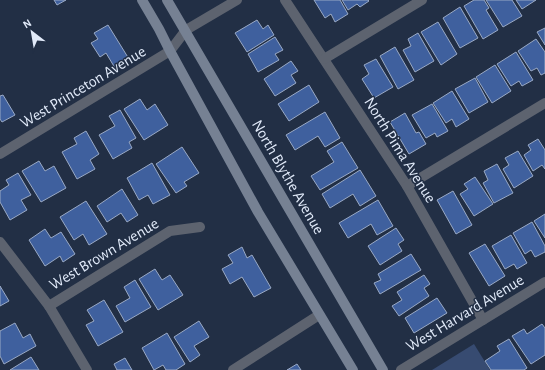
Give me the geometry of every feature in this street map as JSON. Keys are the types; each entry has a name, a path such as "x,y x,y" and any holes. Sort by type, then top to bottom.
{"street":[{"path":"142,0 160,29 170,52 258,212 353,370"},
{"name":"North Blythe Avenue","path":"167,0 186,30 383,370"},
{"path":"186,30 237,0"},
{"name":"North Pima Avenue","path":"285,0 407,186 483,320"},
{"path":"324,59 422,0"},
{"name":"West Princeton Avenue","path":"0,154 170,52 186,30"},
{"path":"407,186 545,103"},
{"name":"West Brown Avenue","path":"49,306 170,231 200,227"},
{"path":"0,242 49,306 87,370"},
{"name":"West Harvard Avenue","path":"401,370 545,282"},
{"path":"233,370 319,315"}],"shaded area":[{"path":"474,344 490,370 432,370"}],"building":[{"path":"54,0 66,0 57,5"},
{"path":"314,0 340,0 348,14 335,22 331,14 325,18"},
{"path":"342,0 369,1 360,7 357,4 348,10"},
{"path":"474,0 484,0 489,8 486,10 498,30 483,39 464,6"},
{"path":"486,0 512,0 522,16 503,27"},
{"path":"516,0 536,0 522,9"},
{"path":"460,7 478,38 460,48 443,18"},
{"path":"257,20 263,29 268,25 274,35 247,52 235,33"},
{"path":"438,22 457,54 441,65 421,32"},
{"path":"108,25 129,59 115,68 106,53 100,57 91,43 98,39 94,33"},
{"path":"545,28 545,45 537,32"},
{"path":"418,33 434,61 415,72 403,50 411,46 408,39"},
{"path":"275,37 283,50 275,54 279,60 258,72 248,54"},
{"path":"536,39 545,52 545,73 541,75 537,68 531,71 518,51"},
{"path":"395,47 414,80 398,89 380,56"},
{"path":"516,52 533,80 522,86 519,81 511,86 497,64"},
{"path":"376,59 393,87 374,98 362,79 369,74 364,65"},
{"path":"291,61 298,71 291,75 296,83 275,96 264,79"},
{"path":"495,65 511,91 492,103 476,77"},
{"path":"475,78 488,102 469,113 455,89"},
{"path":"309,85 319,102 289,121 278,104"},
{"path":"452,91 469,119 456,127 452,119 446,123 433,103"},
{"path":"3,95 15,115 2,122 0,119 0,96"},
{"path":"140,99 147,110 155,104 168,125 144,140 124,109"},
{"path":"432,104 448,131 437,137 435,133 426,138 412,115"},
{"path":"120,110 136,138 129,142 132,148 113,159 99,135 115,126 109,116"},
{"path":"325,112 340,138 325,147 318,136 295,150 286,135"},
{"path":"405,113 416,133 419,132 426,144 409,154 390,122"},
{"path":"86,131 99,154 90,160 95,169 77,179 62,152 77,144 74,138"},
{"path":"538,139 545,150 545,169 542,165 533,171 524,155 531,150 528,145"},
{"path":"342,142 358,168 320,190 311,176 334,162 327,151"},
{"path":"182,147 199,173 184,182 187,186 176,193 156,164"},
{"path":"518,151 533,176 514,188 503,169 509,165 505,158"},
{"path":"39,161 45,171 54,166 66,188 41,202 22,171"},
{"path":"152,163 170,195 153,204 148,195 139,200 127,178"},
{"path":"497,164 513,193 494,203 483,183 488,180 484,171"},
{"path":"360,170 376,196 360,206 353,194 330,208 322,194"},
{"path":"18,173 31,195 21,200 27,210 10,220 0,202 0,191 9,185 6,180"},
{"path":"475,177 493,204 474,216 460,194 468,189 464,184"},
{"path":"122,189 138,215 127,222 121,213 107,222 97,206"},
{"path":"453,191 472,225 456,234 437,200"},
{"path":"378,200 393,226 377,235 371,224 348,238 339,223"},
{"path":"86,201 107,234 89,245 83,234 74,240 60,217"},
{"path":"545,214 545,238 534,221"},
{"path":"532,222 545,246 545,252 535,257 531,250 525,254 513,233"},
{"path":"396,228 404,240 398,244 402,251 380,265 368,246"},
{"path":"45,229 51,238 61,232 75,254 63,262 60,256 45,266 29,240"},
{"path":"511,235 527,263 517,269 514,264 505,269 492,246"},
{"path":"485,244 505,276 489,286 469,253"},
{"path":"242,247 247,258 252,255 271,288 254,297 242,277 230,284 222,269 233,263 228,255"},
{"path":"411,254 421,270 380,294 374,283 381,280 378,274"},
{"path":"155,269 162,280 170,275 183,295 158,310 139,279"},
{"path":"424,275 430,284 424,288 429,296 399,316 392,306 402,300 397,292"},
{"path":"135,280 151,307 125,322 116,306 130,298 124,287"},
{"path":"0,286 9,301 0,306"},
{"path":"437,298 447,313 414,333 405,318"},
{"path":"104,300 123,332 98,346 86,325 94,321 87,310"},
{"path":"199,321 209,337 194,346 200,355 190,362 174,337"},
{"path":"15,323 23,338 30,334 36,346 4,364 0,356 0,331"},
{"path":"542,324 545,328 545,355 531,364 512,336 524,329 527,334"},
{"path":"167,333 185,364 176,370 166,370 163,365 154,370 142,348"},
{"path":"509,339 527,368 524,370 491,370 485,361 500,351 497,346"},
{"path":"31,357 39,370 10,370"},
{"path":"125,358 132,370 117,370 114,364"},
{"path":"297,364 301,370 287,370"}]}
